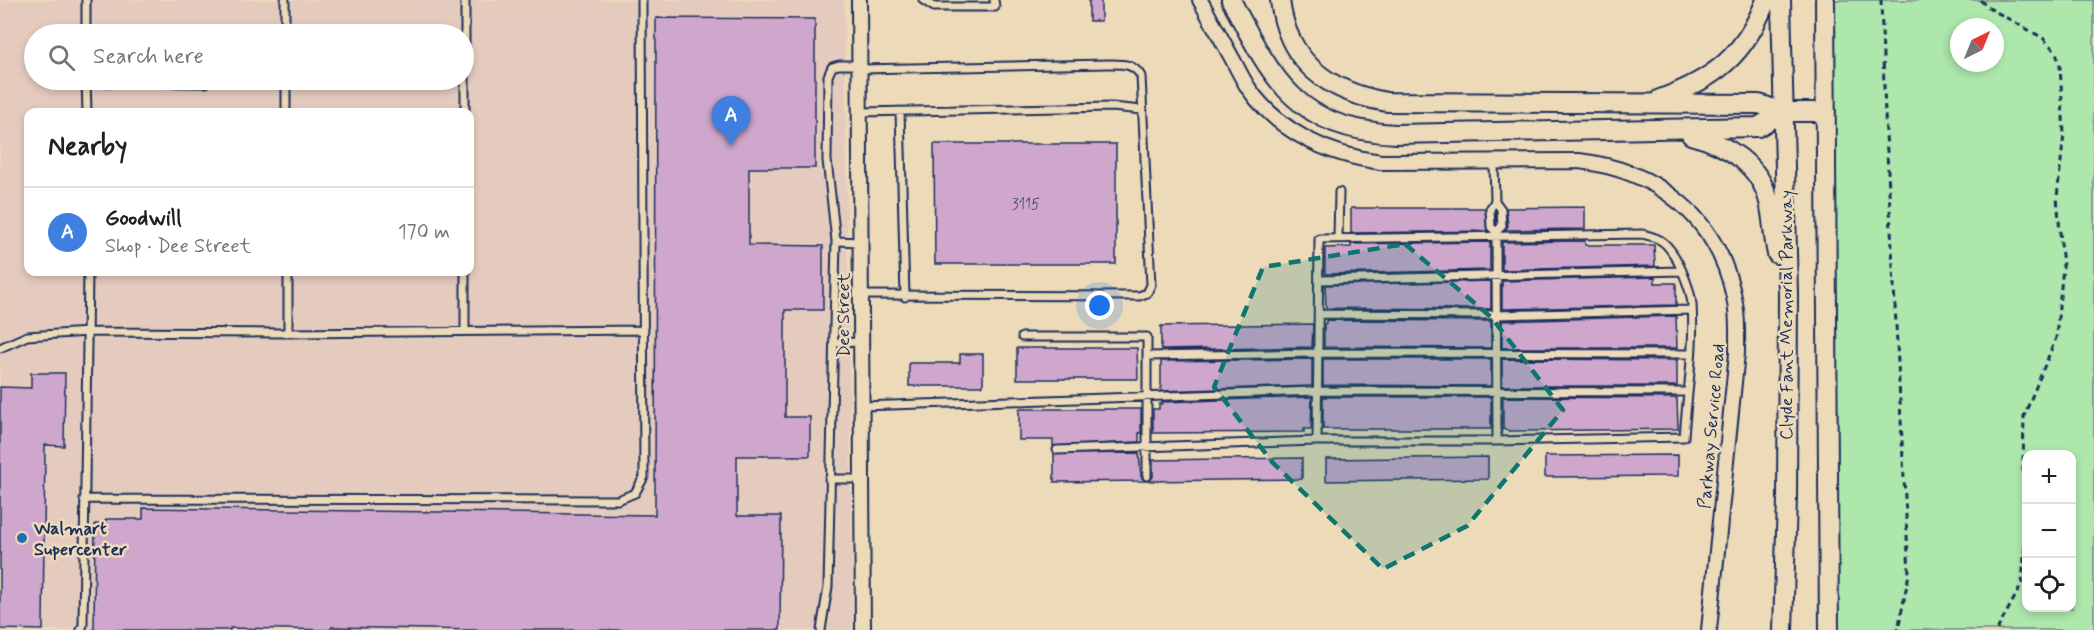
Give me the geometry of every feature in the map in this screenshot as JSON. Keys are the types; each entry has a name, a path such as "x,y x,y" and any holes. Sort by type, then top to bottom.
{"main road":[{"path":"1231,0 1257,51 1289,93 1314,113 1340,126 1367,133 1758,127 1783,112"},
{"path":"1280,0 1282,18 1290,40 1304,60 1321,77 1338,89 1362,98 1387,102 1759,104 1783,112 1826,112"},
{"path":"1651,102 1689,88 1711,76 1744,42 1756,23 1766,0"},
{"name":"Clyde Fant Memorial Parkway","path":"1781,0 1788,294 1787,499 1783,630"},
{"path":"1825,0 1829,630"},
{"path":"1672,130 1712,140 1732,151 1752,168 1769,201 1776,252 1788,294"}],"street":[{"name":"Dee Street","path":"859,0 863,630"},
{"name":"Parkway Service Road","path":"1200,0 1249,89 1274,117 1301,137 1330,151 1355,159 1381,162 1579,161 1596,163 1645,179 1684,205 1717,247 1734,294 1737,353 1709,630"}],"lane":[{"path":"86,0 86,24"},
{"path":"285,0 285,24"},
{"path":"465,0 465,24"},
{"path":"84,500 618,500 635,493 644,477 642,0"},
{"path":"859,0 866,0"},
{"path":"923,0 934,7 994,8 994,0"},
{"path":"821,630 828,587 835,343 836,241 827,160 828,76 832,67 839,65 859,67 1128,65 1136,68 1141,76 1143,110 1151,285 1147,293 1139,296 861,296"},
{"path":"86,90 87,108"},
{"path":"286,90 286,108"},
{"path":"465,90 465,108"},
{"path":"860,112 1112,107 1143,110"},
{"path":"900,111 905,297"},
{"path":"1494,162 1495,201 1490,208 1491,227 1496,234 1497,441"},
{"path":"1338,238 1340,192"},
{"path":"1057,450 1317,441 1497,441 1684,437 1692,303 1682,271 1664,243 1653,236 1642,234 1496,234 1319,239 1317,441"},
{"path":"836,241 861,242"},
{"path":"1319,279 1682,271"},
{"path":"81,630 83,625 88,276"},
{"path":"288,276 288,333"},
{"path":"465,276 465,331"},
{"path":"1319,314 1497,315 1692,310"},
{"path":"0,348 27,336 88,332 644,330"},
{"path":"1022,338 1148,337 1147,476"},
{"path":"835,343 861,342"},
{"path":"1147,356 1318,353 1690,354"},
{"path":"861,406 1318,391 1687,392"},
{"path":"830,478 862,479"}],"path":[{"path":"1881,0 1909,574 1898,630"},
{"path":"1980,0 1989,8 2043,38 2056,52 2060,66 2064,134 2057,197 2063,267 2056,338 2024,416 2023,450"},
{"path":"1997,630 2022,584 2024,558"}],"highlighted area":[{"path":"1405,244 1491,317 1563,410 1467,526 1383,569 1273,463 1214,387 1263,267"}],"shaded area":[{"path":"0,0 844,0 853,630 0,630"}],"green space":[{"path":"1834,0 2094,0 2094,630 1838,630"}],"building":[{"path":"1089,0 1101,0 1101,21 1089,21"},
{"path":"656,18 815,19 815,168 749,168 749,245 823,246 823,310 785,310 785,417 810,417 810,456 737,456 737,516 781,516 780,630 475,630 332,627 330,630 230,628 230,630 94,630 95,524 102,524 107,519 143,519 143,508 655,515"},
{"path":"934,144 1116,144 1116,264 935,264"},
{"path":"1585,207 1585,229 1505,230 1508,226 1506,208"},
{"path":"1351,208 1485,208 1487,231 1351,233"},
{"path":"1585,241 1585,245 1654,245 1655,266 1502,270 1502,242"},
{"path":"1490,242 1490,270 1325,274 1325,248 1351,247 1351,244"},
{"path":"1655,277 1655,283 1676,283 1676,305 1502,309 1502,281"},
{"path":"1491,281 1491,309 1326,308 1325,285"},
{"path":"1676,316 1677,348 1502,348 1502,321"},
{"path":"1326,320 1491,321 1491,348 1324,347"},
{"path":"1313,324 1312,347 1161,350 1161,326"},
{"path":"1017,348 1137,348 1138,379 1017,379"},
{"path":"960,354 983,354 983,386 909,386 909,363 960,363"},
{"path":"1312,359 1312,386 1161,391 1161,361"},
{"path":"1323,359 1491,359 1491,386 1323,385"},
{"path":"1502,359 1677,360 1677,386 1502,386"},
{"name":"Walmart Supercenter","path":"31,373 65,373 64,446 45,445 43,630 0,629 0,387 31,388"},
{"path":"1312,397 1311,429 1304,429 1304,432 1153,433 1153,409 1159,409 1159,404 1162,402"},
{"path":"1323,397 1491,397 1491,429 1323,429"},
{"path":"1503,397 1677,398 1678,429 1509,431 1503,429"},
{"path":"1019,409 1141,409 1139,442 1053,446 1053,440 1019,440"},
{"path":"1139,453 1141,477 1145,481 1054,482 1054,454"},
{"path":"1678,455 1678,476 1545,477 1545,456"},
{"path":"1488,457 1488,479 1326,481 1326,459"},
{"path":"1302,458 1302,479 1149,481 1153,477 1153,460"}],"place":[{"name":"Goodwill","path":"731,146"},
{"name":"Walmart Supercenter","path":"22,538"}]}
